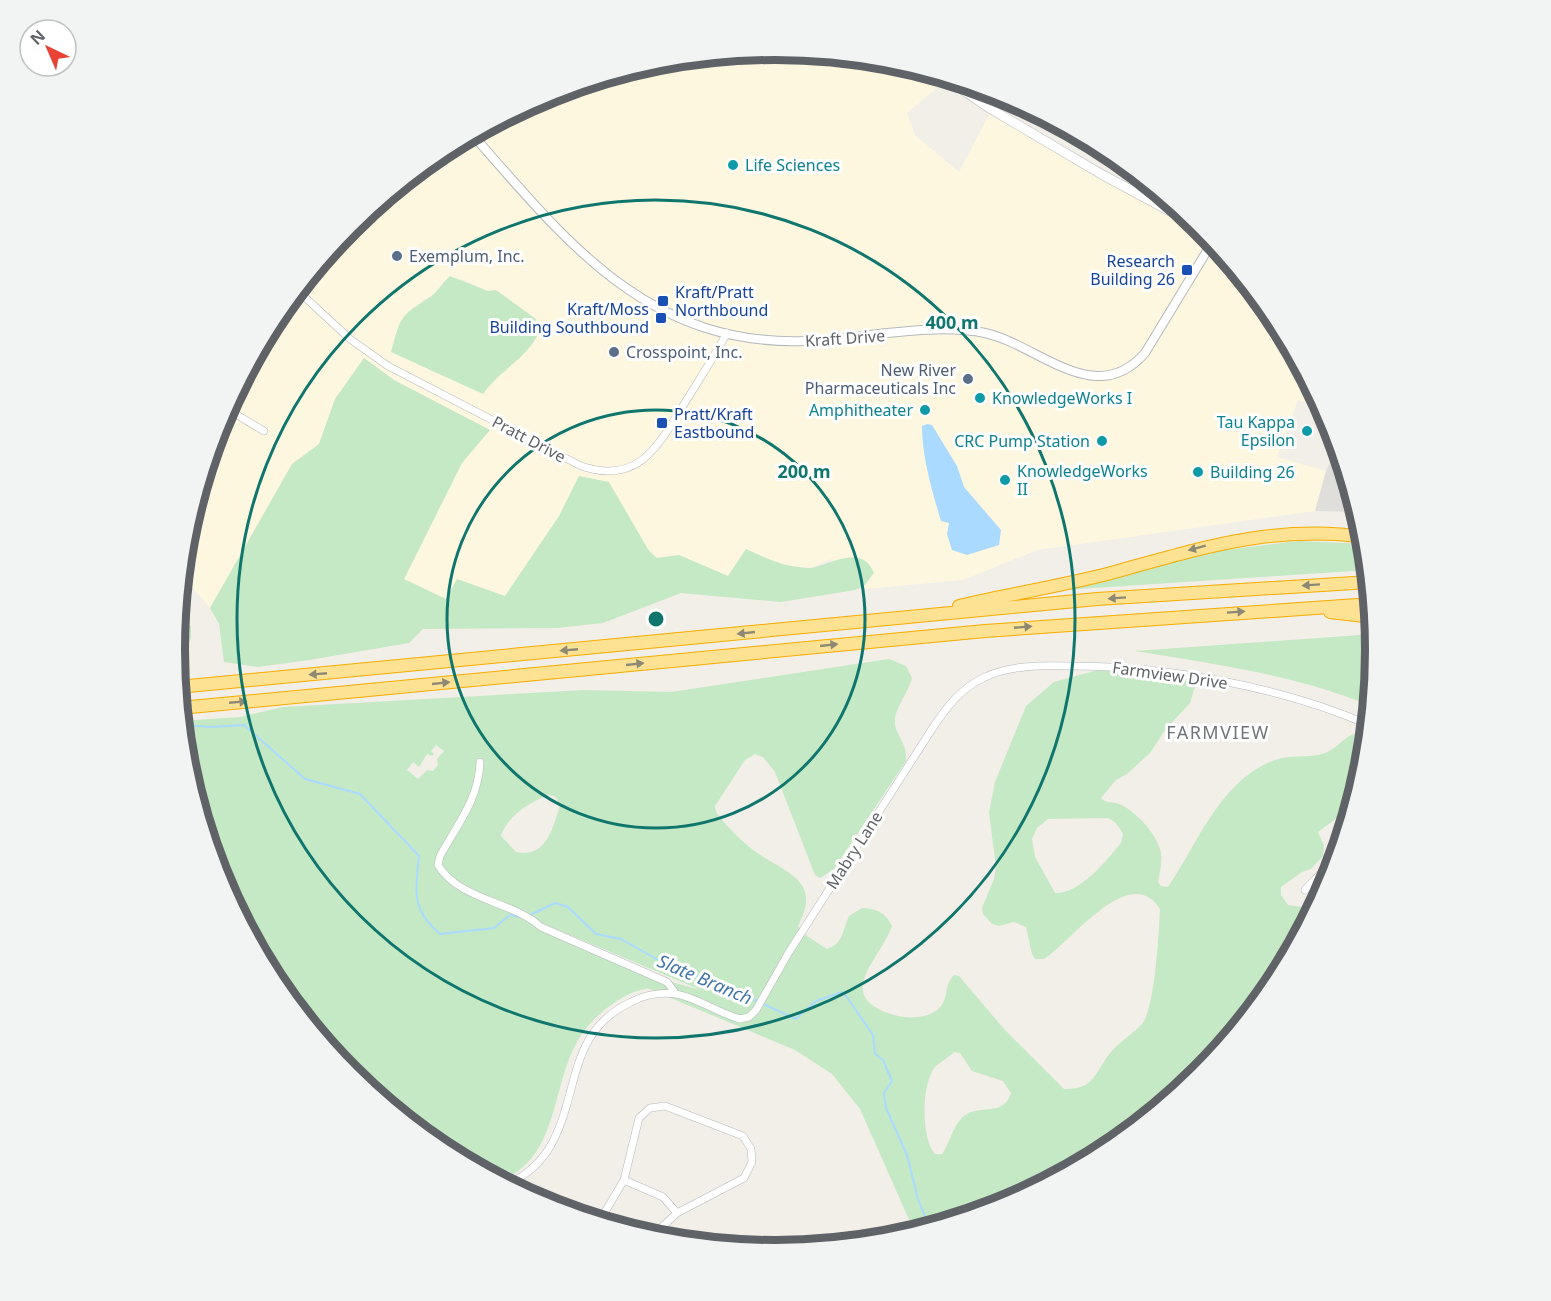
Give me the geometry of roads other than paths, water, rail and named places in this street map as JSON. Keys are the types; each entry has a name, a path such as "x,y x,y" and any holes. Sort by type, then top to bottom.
{"highway":[{"path":"908,617 1109,573 1240,539 1299,533 1355,536"},
{"path":"186,686 1108,598 1362,582"},
{"path":"188,707 996,630 1364,604"},
{"path":"1311,607 1365,616"}],"main road":[{"path":"967,92 1133,192 1170,211"}],"street":[{"name":"Kraft Drive","path":"478,140 573,246 604,274 661,310 727,333 770,340 804,341 930,331 975,332 1015,343 1075,374 1089,377 1109,375 1126,369 1145,353 1208,249"},
{"path":"1133,192 1138,184"},
{"name":"Pratt Drive","path":"303,296 350,339 388,366 581,466 597,471 628,468 654,451 727,333"},
{"path":"235,414 264,431"},
{"name":"Farmview Drive","path":"969,686 1000,672 1024,668 1125,666 1253,689 1362,722"},
{"name":"Mabry Lane","path":"676,994 735,1017 746,1018 758,1006 932,729 957,696 969,686"},
{"path":"480,762 480,778 472,802 440,856 438,865 446,878 484,899 523,914 541,927 667,982 676,994"},
{"path":"1305,890 1323,871"},
{"path":"514,1180 534,1167 550,1146 560,1126 576,1065 594,1031 609,1015 636,999 651,995 676,994"},
{"path":"603,1215 624,1180 639,1118 650,1108 665,1106 743,1136 751,1149 752,1162 744,1178 677,1213 659,1230"},
{"path":"624,1180 663,1197 677,1213"}],"water":[{"path":"932,425 957,466 964,487 1001,530 999,545 967,555 952,550 947,534 949,523 941,521 926,462 922,426"}],"waterway":[{"name":"Slate Branch","path":"190,726 244,725 305,779 360,794 419,856 416,889 419,908 430,925 440,934 494,928 510,915 520,917"},
{"name":"Slate Branch","path":"528,916 555,903 568,907 596,934 621,939 667,965 736,990 757,1001"},
{"name":"Slate Branch","path":"763,1004 796,1019 816,1001 842,992 846,996 873,1035 875,1054 883,1060 892,1081 884,1093 886,1108 907,1155 918,1199 927,1221"}],"place":[{"name":"Life Sciences","path":"733,165"},
{"name":"Exemplum, Inc.","path":"397,256"},
{"name":"Research Building 26","path":"1187,270"},
{"name":"Kraft/Pratt Northbound","path":"663,301"},
{"name":"Kraft/Moss Building Southbound","path":"661,318"},
{"name":"Crosspoint, Inc.","path":"614,352"},
{"name":"New River Pharmaceuticals Inc","path":"968,379"},
{"name":"KnowledgeWorks I","path":"980,398"},
{"name":"Amphitheater","path":"925,410"},
{"name":"Pratt/Kraft Eastbound","path":"662,423"},
{"name":"Tau Kappa Epsilon","path":"1307,431"},
{"name":"CRC Pump Station","path":"1102,441"},
{"name":"Building 26","path":"1198,472"},
{"name":"KnowledgeWorks II","path":"1005,480"}],"district":[{"name":"FARMVIEW","path":"1218,732"}]}
